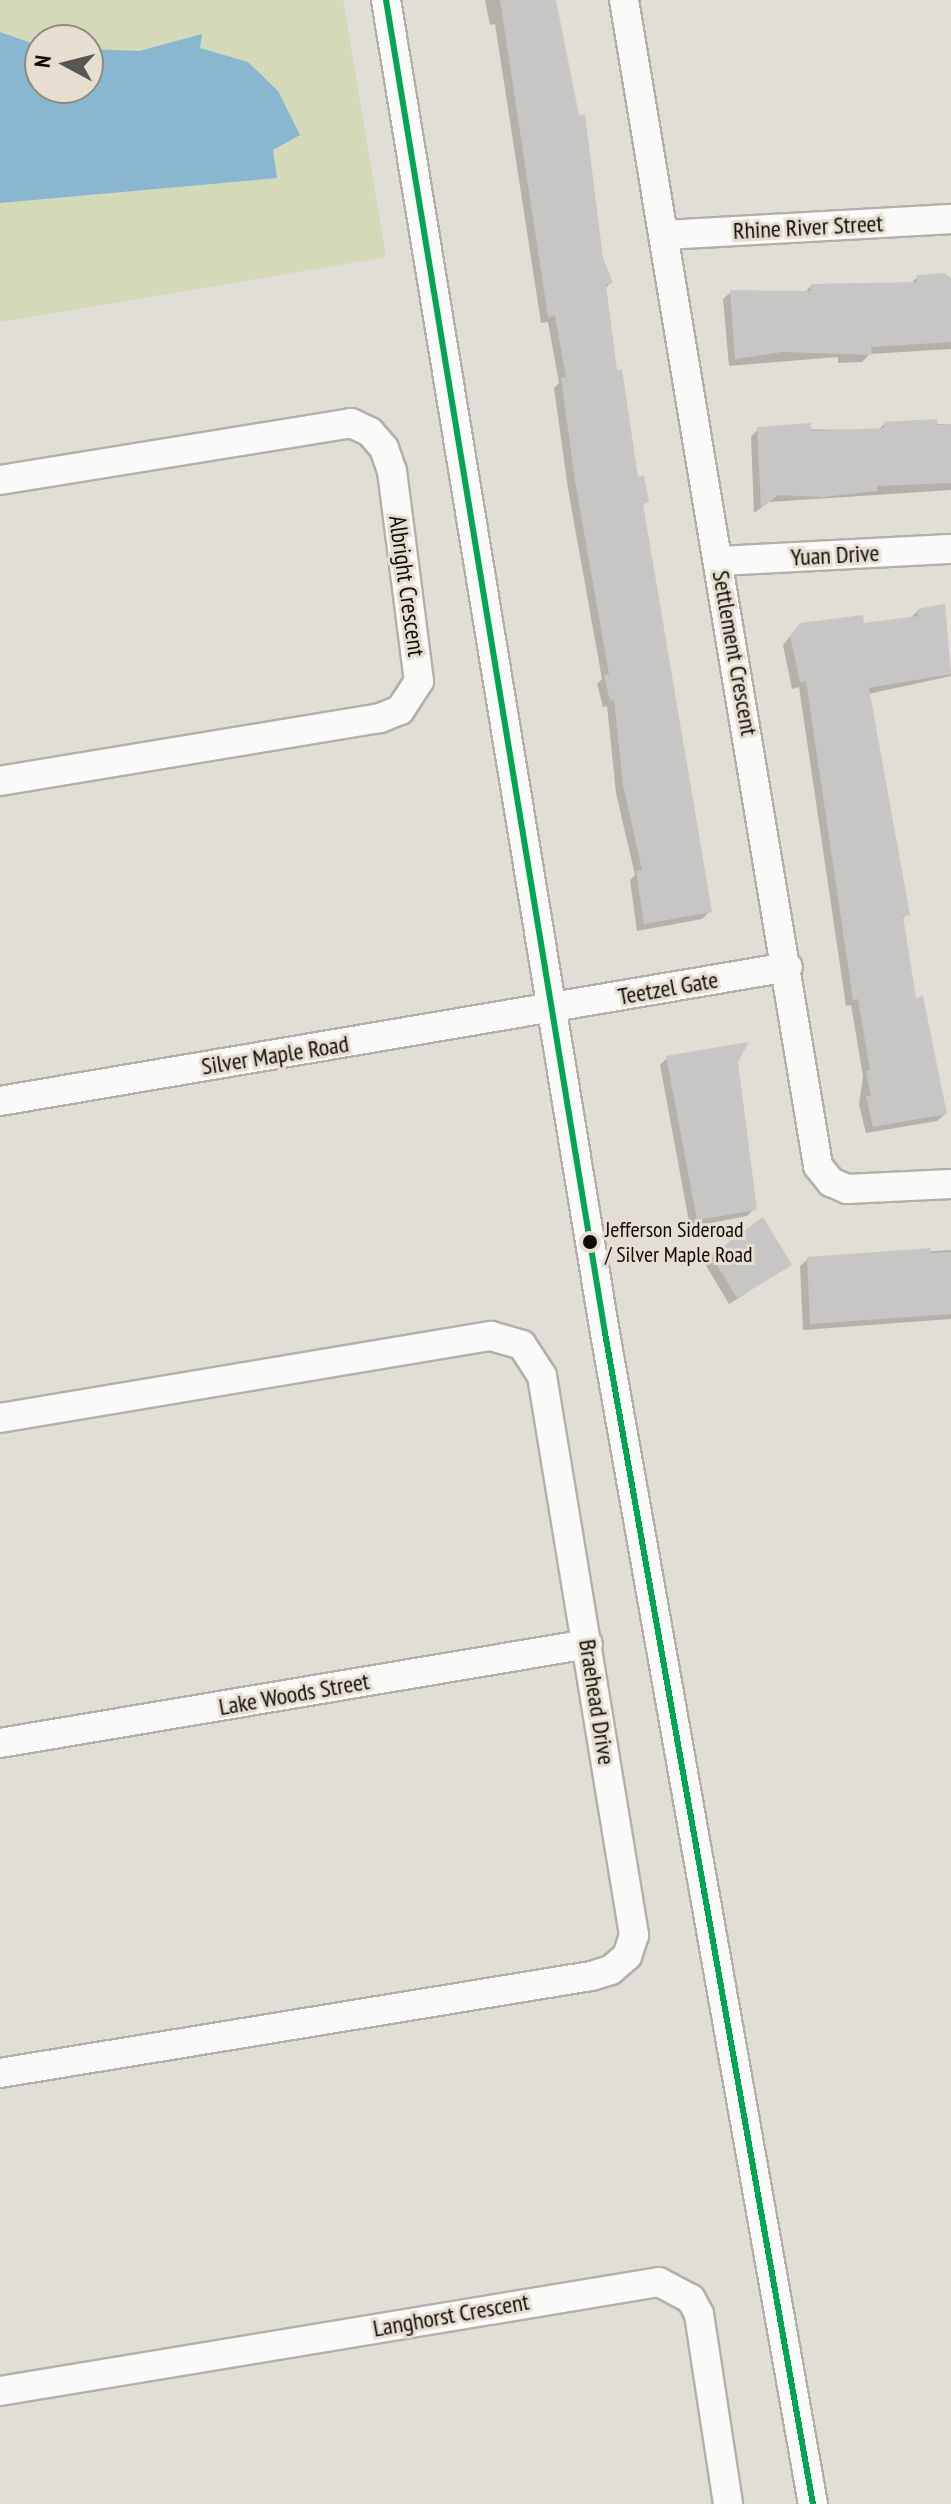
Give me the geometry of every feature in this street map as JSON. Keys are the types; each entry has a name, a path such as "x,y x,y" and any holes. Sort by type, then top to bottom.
{"street":[{"path":"386,0 486,590 549,1009 813,2504"},
{"name":"Settlement Crescent","path":"624,0 788,967 818,1166 831,1182 847,1189 951,1184"},
{"name":"Rhine River Street","path":"665,235 951,219"},
{"name":"Albright Crescent","path":"0,480 351,423 370,432 384,448 392,471 419,681 400,710 380,718 0,781"},
{"name":"Yuan Drive","path":"719,561 951,549"},
{"name":"Teetzel Gate","path":"549,1009 788,967"},
{"name":"Silver Maple Road","path":"0,1101 549,1009"},
{"name":"Braehead Drive","path":"0,1418 491,1336 508,1338 534,1357 542,1376 634,1935 627,1956 611,1970 0,2073"},
{"name":"Lake Woods Street","path":"0,1743 588,1644"},
{"name":"Langhorst Crescent","path":"0,2391 659,2282 691,2299 699,2314 728,2504"}],"green space":[{"path":"0,0 343,0 386,257 0,322"}],"water":[{"path":"0,32 24,40 24,104 104,104 104,50 139,51 202,34 200,48 248,62 278,91 300,135 273,150 277,178 0,203"}],"building":[{"path":"500,0 556,0 579,115 585,114 603,258 613,283 606,285 617,370 622,369 638,477 644,476 649,502 643,504 712,912 644,924 636,871 642,870 623,785 614,700 610,701 604,675 609,674 575,481 561,378 566,377 555,316 548,317"},
{"path":"945,273 951,278 951,342 871,347 872,355 782,352 735,359 730,290 811,291 811,284 917,282 917,275"},
{"path":"937,419 938,425 951,424 951,483 877,486 877,491 823,497 778,495 761,508 757,427 811,423 811,431 884,428 884,422"},
{"path":"945,604 951,674 869,688 910,915 903,916 916,998 923,996 947,1114 873,1127 866,1096 871,1096 866,1071 870,1070 858,999 853,1000 806,681 800,682 790,636 800,623 863,615 864,623 918,616 917,609"},
{"path":"749,1042 738,1062 757,1210 697,1220 666,1056"},
{"path":"763,1217 792,1265 737,1298 711,1255"},
{"path":"930,1248 930,1253 951,1252 951,1314 810,1324 807,1257"}],"transit line":[{"path":"386,0 605,1333 813,2504"}],"place":[{"name":"Jefferson Sideroad / Silver Maple Road","path":"590,1242"}]}
